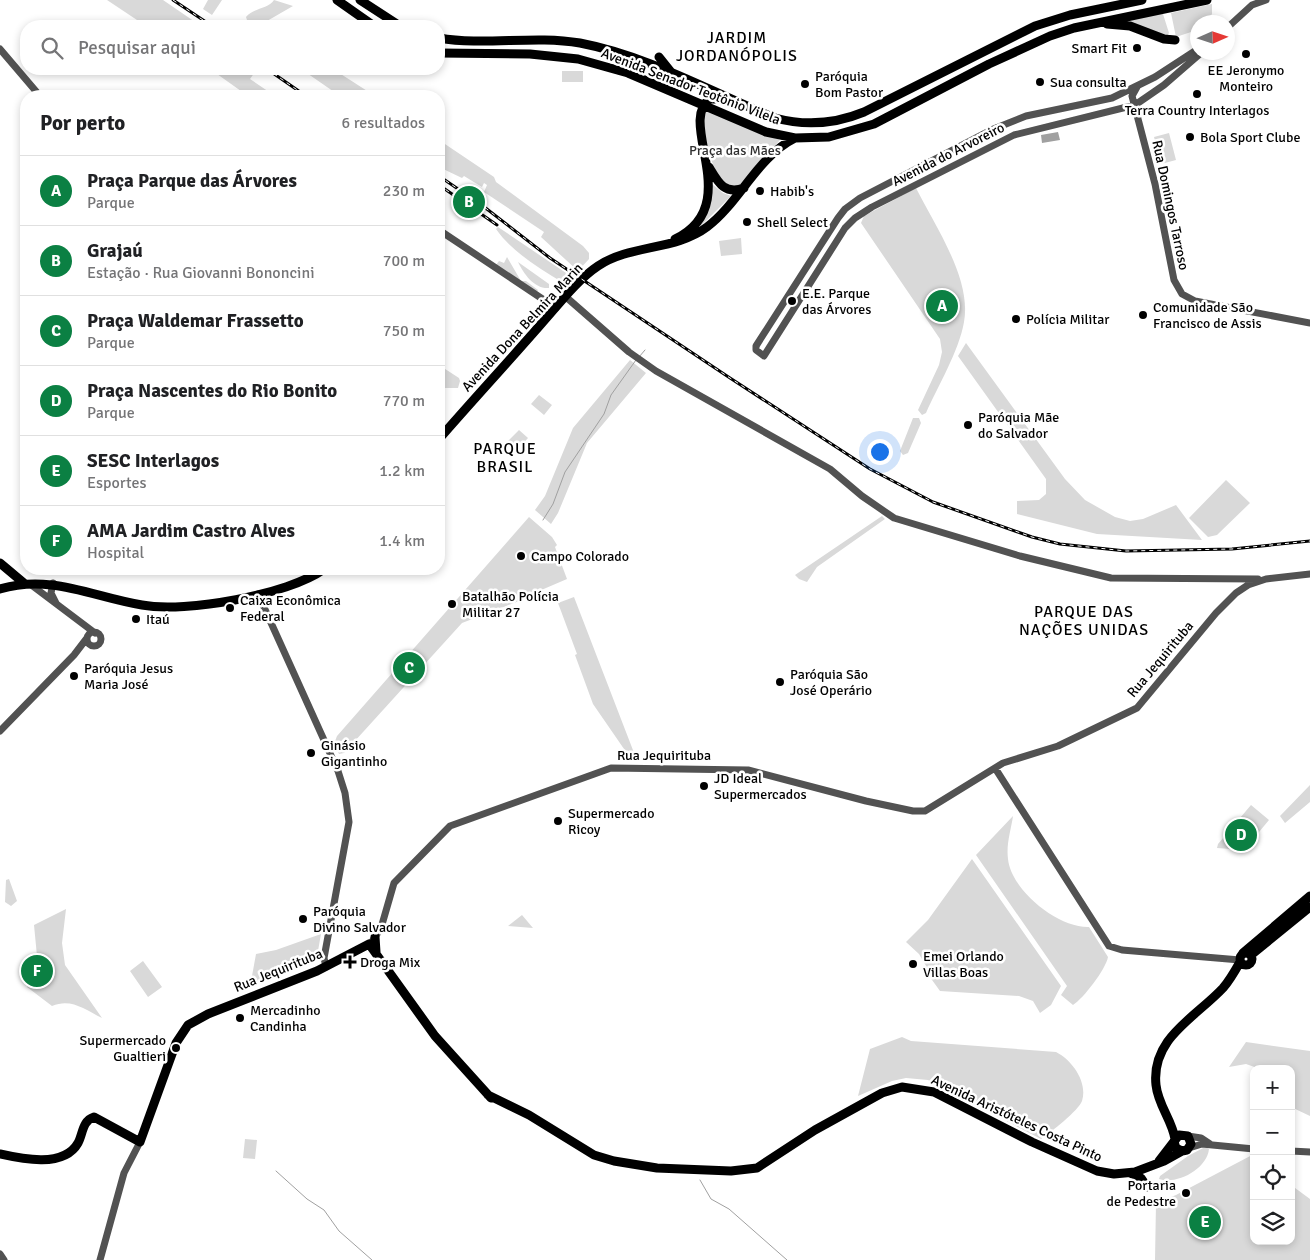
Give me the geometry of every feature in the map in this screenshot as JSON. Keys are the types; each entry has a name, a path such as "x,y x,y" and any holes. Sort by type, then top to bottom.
{"main road":[{"path":"337,0 365,20"},
{"path":"360,0 391,20"},
{"name":"Avenida Senador Teotônio Vilela","path":"445,38 540,40 579,43 626,55 775,118 818,124 850,118 1035,26 1070,15 1142,0"},
{"name":"Avenida Senador Teotônio Vilela","path":"445,53 530,54 578,59 613,68 704,104 766,132 795,138 838,136 874,124 1045,38 1074,28 1207,0"},
{"path":"1096,24 1130,26 1164,39 1175,40"},
{"path":"659,57 673,74"},
{"path":"704,104 710,99 716,98 750,108"},
{"name":"Avenida Dona Belmira Marin","path":"666,244 684,234 699,218 708,191 708,165 699,129 704,104"},
{"name":"Avenida Dona Belmira Marin","path":"445,432 591,271 607,261 688,239 700,232 720,216 779,149 795,138"},
{"path":"708,165 725,189 732,191 744,188"},
{"path":"0,563 27,584"},
{"path":"0,589 27,584 52,584 142,605 178,608 218,603 258,594 312,575"},
{"path":"1169,1118 1176,1148 1186,1150 1191,1142 1169,1118 1160,1104 1156,1083 1157,1063 1163,1047 1175,1032 1224,987 1243,958 1310,896"},
{"path":"1243,958 1310,907"},
{"path":"372,941 377,955 435,1036 488,1094"},
{"name":"Rua Jequirituba","path":"140,1142 176,1043 188,1025 208,1014 326,967 372,941"},
{"name":"Avenida Aristóteles Costa Pinto","path":"488,1094 514,1107 594,1155 614,1161 657,1168 752,1170 766,1164 815,1130 834,1114 885,1087 908,1084 932,1087 946,1093 1081,1162 1097,1168 1130,1170 1148,1165 1162,1158 1175,1140"},
{"name":"Avenida Aristóteles Costa Pinto","path":"815,1130 882,1093 902,1087 922,1088 934,1092 1088,1169 1106,1173 1130,1173 1148,1168 1186,1150"},
{"name":"Avenida Aristóteles Costa Pinto","path":"488,1094 495,1105 514,1107"},
{"path":"0,1154 15,1158 57,1158 73,1150 84,1126 90,1118 98,1118 140,1142"},
{"path":"1175,1140 1180,1135 1187,1136"},
{"path":"1130,1173 1140,1178 1146,1187"}],"street":[{"path":"1235,21 1252,5 1266,0"},
{"path":"0,49 20,72"},
{"name":"Avenida do Arvoreiro","path":"1190,54 1138,86 1103,101 1016,119 854,202 838,218 756,346 756,350 764,356 842,232 854,218 1014,135 1135,105 1164,85 1193,60"},
{"path":"22,75 35,90"},
{"path":"1135,105 1132,94 1138,86"},
{"name":"Rua Domingos Tarroso","path":"1135,105 1155,184 1175,283 1182,294 1196,301 1310,323"},
{"path":"445,234 556,308"},
{"path":"566,297 629,352 656,371 808,455 830,469 883,512 916,526 1066,569 1111,578 1266,579"},
{"name":"Rua Jequirituba","path":"372,941 381,928 394,883 450,826 595,772 615,768 748,770 854,798 921,811 938,804 995,768 1013,759 1066,742 1137,708 1216,613 1236,593 1248,585 1266,579 1310,574"},
{"path":"1242,578 1248,585"},
{"path":"0,731 90,637 81,622 27,584"},
{"path":"52,584 51,593 56,604"},
{"path":"258,594 338,771 348,805 349,822 324,958 326,967"},
{"path":"995,768 1109,946 1122,950 1243,958"},
{"path":"1187,1136 1201,1138 1213,1145"},
{"name":"Rua Jequirituba","path":"100,1260 124,1174 140,1142"},
{"path":"1186,1150 1202,1144 1250,1149"},
{"path":"1295,1151 1310,1152"},
{"path":"0,1254 4,1260"}],"green space":[{"path":"107,0 163,0 192,20 137,20"},
{"path":"208,0 222,0 212,15 203,9"},
{"path":"274,0 293,6 269,20 247,20 246,17 249,14"},
{"path":"1212,4 1211,15 1190,15 1190,32 1176,37 1171,13"},
{"path":"1157,12 1163,14 1169,33 1166,37 1123,22"},
{"path":"562,71 583,71 583,82 562,82"},
{"path":"218,75 253,75 250,79 266,90 240,90"},
{"path":"310,75 342,75 366,90 331,90"},
{"name":"Praça das Mães","path":"706,110 780,140 737,188 719,180 701,133"},
{"path":"1169,133 1176,160 1161,164 1154,137"},
{"path":"445,144 494,177 496,182 583,246 589,253 589,259 578,271 541,237 544,232 484,192 487,185 484,183 482,187 464,176 462,178 445,170"},
{"path":"712,184 723,193 731,196 699,228 697,227"},
{"path":"916,188 950,253 963,288 965,305 964,322 958,345 926,413 922,415 918,410 939,365 942,352 940,339 861,223 864,216"},
{"path":"498,227 572,277 567,283 562,282 535,265 502,237 496,229"},
{"path":"741,238 742,254 721,256 719,241"},
{"path":"507,257 521,281 526,281 538,290 537,292 496,265 499,261 504,263"},
{"path":"518,262 549,284 549,288 544,288 534,283 526,276"},
{"path":"966,343 1065,479 1085,500 1115,517 1130,521 1143,519 1176,505 1202,540 1097,534 1017,514 1017,501 1039,500 1046,494 1046,479 958,356"},
{"path":"630,360 646,373 587,443 558,513 551,524 535,510 545,496 573,428"},
{"path":"445,369 459,378 458,388 445,388"},
{"path":"539,395 552,405 544,415 531,404"},
{"path":"913,418 919,418 921,423 908,453 903,455 900,451"},
{"path":"519,430 528,438 517,450 508,441"},
{"path":"1226,480 1250,503 1217,535 1208,537 1189,518"},
{"path":"882,516 885,519 817,567 807,582 795,575"},
{"path":"529,517 552,537 557,545 555,547 567,579 532,594 532,596 462,623 344,753 339,754 334,744 337,736"},
{"path":"574,597 636,758 633,762 593,704 575,655 577,654 558,603"},
{"path":"1310,785 1310,802 1285,823 1280,816"},
{"path":"1251,805 1269,820 1244,850 1217,848 1218,844"},
{"path":"1013,816 1008,842 1008,859 1011,871 1018,883 1038,905 1051,914 1077,926 1089,927 1108,957 1094,983 1073,1005 1061,995 1067,986 976,855"},
{"path":"972,859 1061,986 1051,1005 1040,1013 1033,1001 1019,996 940,991 927,973 929,971 919,954 906,942 928,920"},
{"path":"9,879 17,901 11,906 5,902 6,880"},
{"path":"66,909 62,943 65,965 102,1018 71,1004 65,1003 52,1006 27,987 37,956 34,925"},
{"path":"522,915 533,928 508,926"},
{"path":"321,934 316,962 250,987 256,954 276,950"},
{"path":"143,961 162,987 148,997 130,971"},
{"path":"902,1037 911,1041 1056,1052 1068,1060 1081,1079 1083,1086 1082,1101 1070,1115 1041,1139 928,1080 906,1078 892,1081 858,1096 870,1049"},
{"path":"1246,1042 1310,1051 1310,1116 1295,1109 1295,1065 1246,1064 1229,1067"},
{"path":"245,1139 257,1140 255,1159 243,1158"},
{"path":"1205,1147 1209,1149 1207,1156 1203,1163 1190,1174 1174,1180 1159,1179 1160,1176 1188,1156"},
{"path":"1250,1156 1250,1245 1295,1245 1295,1188 1310,1199 1310,1260 1155,1260 1156,1203 1176,1195"}],"shaded area":[{"path":"1058,132 1060,140 1042,143 1041,135"}],"waterway":[{"path":"639,357 645,350"},
{"path":"543,520 553,504 565,472 604,414 611,395 636,360"},
{"path":"276,1171 307,1199 324,1210 339,1231 372,1260"},
{"path":"700,1180 711,1199 729,1209 787,1260"}],"railway":[{"path":"173,0 203,20"},
{"path":"276,75 297,90"},
{"path":"445,180 483,206 550,258 730,378 870,469 933,502 1032,537 1060,544 1126,551 1232,549 1310,541"},
{"path":"445,189 497,225"}],"place":[{"name":"Smart Fit","path":"1137,48"},
{"name":"EE Jeronymo Monteiro","path":"1246,54"},
{"name":"Sua consulta","path":"1040,82"},
{"name":"Paróquia Bom Pastor","path":"805,84"},
{"name":"Terra Country Interlagos","path":"1197,94"},
{"name":"Bola Sport Clube","path":"1190,137"},
{"name":"Habib's","path":"760,191"},
{"name":"Grajaú","path":"469,202"},
{"name":"Shell Select","path":"747,222"},
{"name":"E.E. Parque das Árvores","path":"792,301"},
{"name":"Praça Parque das Árvores","path":"942,306"},
{"name":"Comunidade São Francisco de Assis","path":"1143,315"},
{"name":"Polícia Militar","path":"1016,319"},
{"name":"Paróquia Mãe do Salvador","path":"968,425"},
{"name":"Campo Colorado","path":"521,556"},
{"name":"Batalhão Polícia Militar 27","path":"452,604"},
{"name":"Caixa Econômica Federal","path":"230,608"},
{"name":"Itaú","path":"136,619"},
{"name":"Praça Waldemar Frassetto","path":"409,668"},
{"name":"Paróquia Jesus Maria José","path":"74,676"},
{"name":"Paróquia São José Operário","path":"780,682"},
{"name":"Ginásio Gigantinho","path":"311,753"},
{"name":"JD Ideal Supermercados","path":"704,786"},
{"name":"Supermercado Ricoy","path":"558,821"},
{"name":"Praça Nascentes do Rio Bonito","path":"1241,835"},
{"name":"Paróquia Divino Salvador","path":"303,919"},
{"name":"Droga Mix","path":"350,962"},
{"name":"Emei Orlando Villas Boas","path":"913,964"},
{"name":"AMA Jardim Castro Alves","path":"37,971"},
{"name":"Mercadinho Candinha","path":"240,1018"},
{"name":"Supermercado Gualtieri","path":"176,1048"},
{"name":"Portaria de Pedestre","path":"1186,1193"},
{"name":"SESC Interlagos","path":"1205,1222"}],"district":[{"name":"JARDIM JORDANÓPOLIS","path":"737,46"},
{"name":"PARQUE BRASIL","path":"505,457"},
{"name":"PARQUE DAS NAÇÕES UNIDAS","path":"1084,620"}]}
